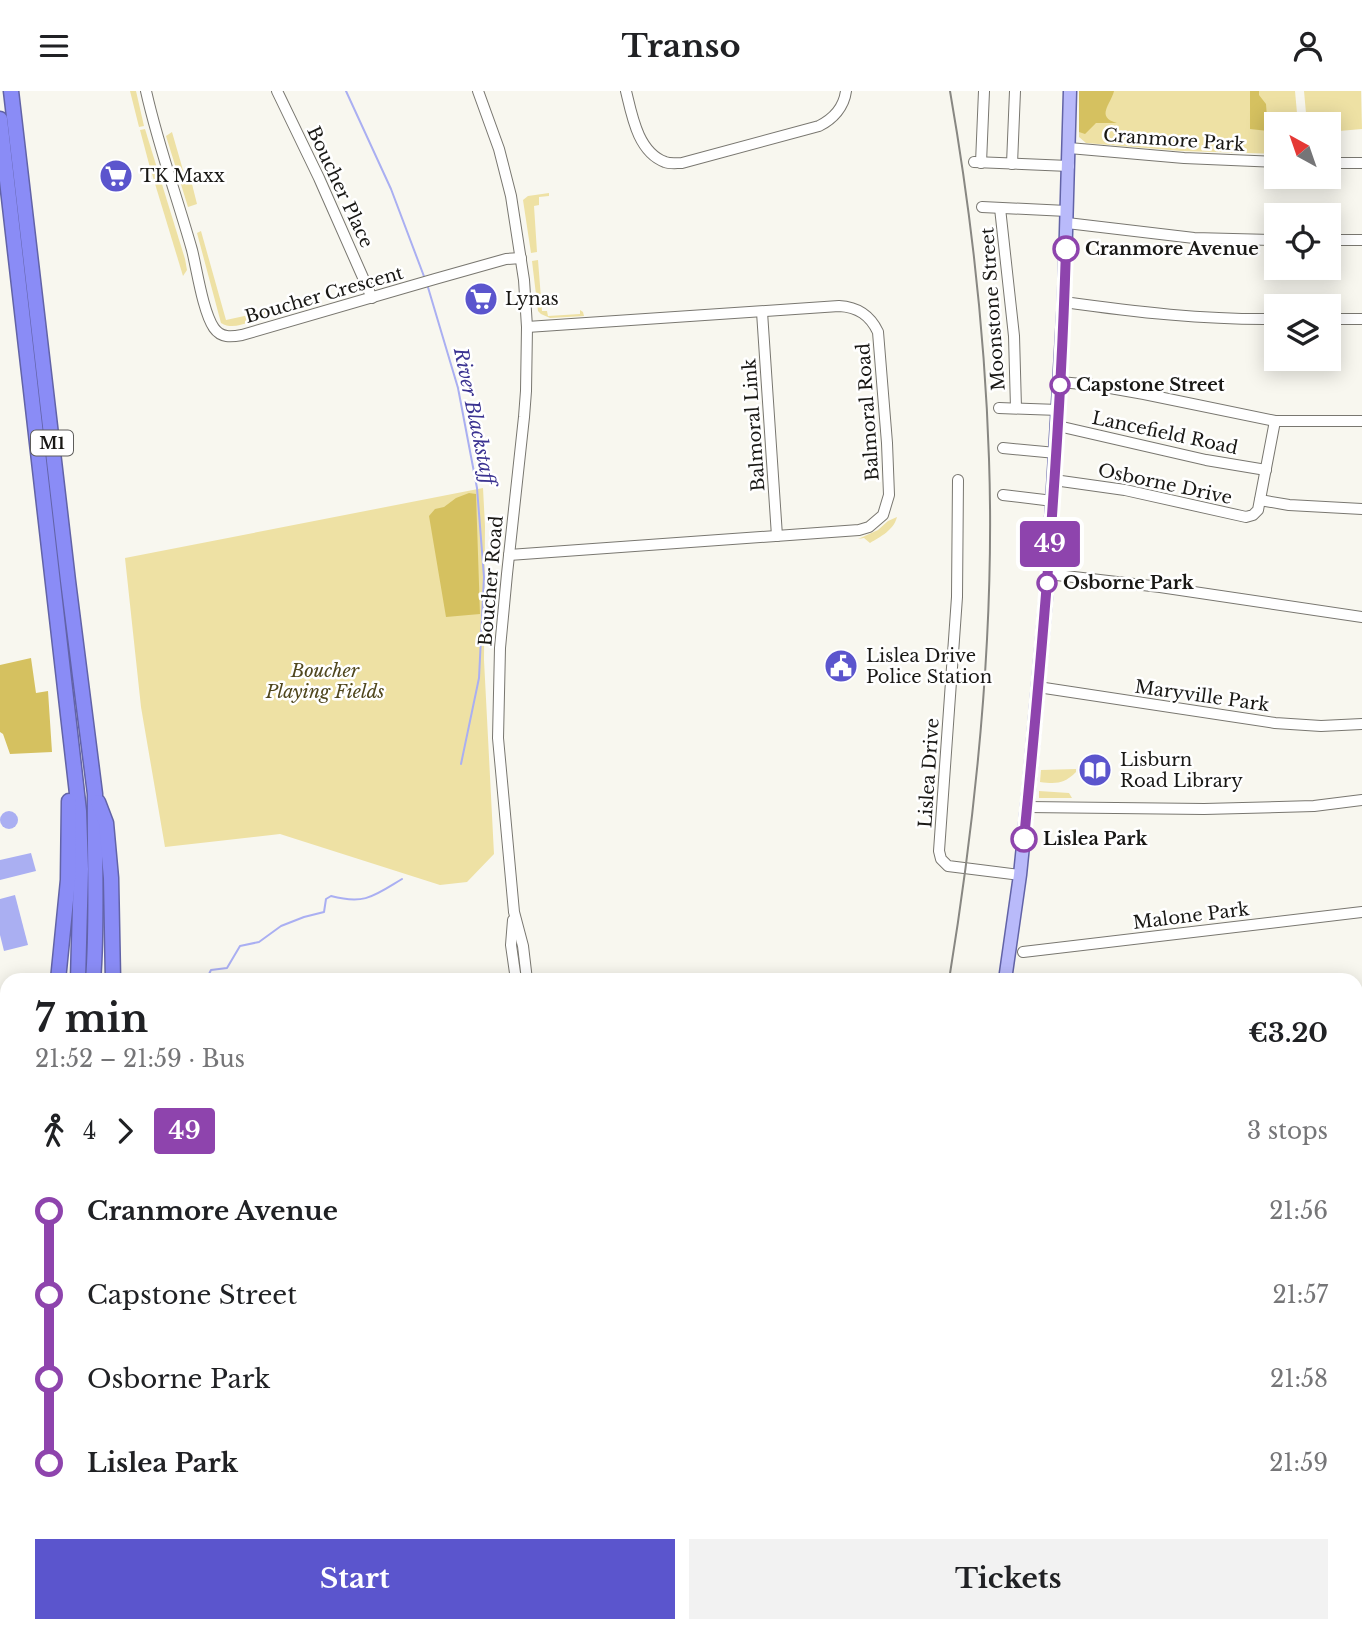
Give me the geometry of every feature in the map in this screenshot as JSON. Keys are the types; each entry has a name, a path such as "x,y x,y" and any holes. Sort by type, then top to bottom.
{"highway":[{"name":"M1","path":"11,91 96,794 94,973"},
{"name":"M1","path":"0,119 79,811 81,869 78,973"},
{"name":"M1","path":"59,973 68,880 69,802 73,772"},
{"name":"M1","path":"96,794 106,823 113,915 113,973"}],"main road":[{"path":"1006,973 1020,876 1048,574 1065,302 1070,91"}],"street":[{"name":"Boucher Crescent","path":"146,91 207,312 215,330 231,337 242,335 506,259 521,258"},
{"name":"Boucher Place","path":"277,91 320,178 372,297"},
{"name":"Boucher Road","path":"478,91 499,149 511,196 521,258 527,327 526,391 500,647 498,738 514,912 523,946 526,973"},
{"path":"626,91 639,135 649,152 666,163 682,163 807,130 828,121 840,107 846,91"},
{"path":"984,91 978,162 1069,166"},
{"path":"1012,164 1014,91"},
{"name":"Cranmore Park","path":"1069,148 1264,161"},
{"path":"1341,163 1362,163"},
{"path":"982,207 1067,217 1194,238 1264,240"},
{"name":"Moonstone Street","path":"1000,208 1014,336 1016,408"},
{"path":"1341,240 1362,240"},
{"path":"1065,302 1175,316 1264,319"},
{"name":"Balmoral Road","path":"509,555 859,530 869,527 883,515 889,495 878,332 867,316 850,306 527,327"},
{"name":"Balmoral Link","path":"762,311 777,536"},
{"path":"1341,319 1362,319"},
{"path":"1060,382 1144,394 1275,421 1362,421"},
{"path":"999,408 1059,410"},
{"path":"1275,421 1260,500 1289,505 1362,509"},
{"name":"Lancefield Road","path":"1058,426 1206,460 1266,470"},
{"path":"1003,448 1056,453"},
{"name":"Lislea Drive","path":"958,480 957,597 939,851 947,866 1020,876"},
{"name":"Osborne Drive","path":"1054,480 1125,491 1246,517 1258,510 1260,500"},
{"path":"1003,495 1053,501"},
{"path":"1048,574 1160,587 1362,617"},
{"name":"Maryville Park","path":"1038,687 1275,723 1321,726 1362,724"},
{"path":"1027,807 1205,809 1314,806 1362,800"},
{"name":"Boucher Road","path":"514,912 511,945 515,973"},
{"name":"Malone Park","path":"1023,952 1362,912"}],"green space":[{"path":"130,91 136,91 144,126 139,127"},
{"path":"1079,91 1295,91 1297,112 1264,112 1264,154 1181,151 1086,143 1079,137"},
{"path":"1304,91 1361,91 1362,129 1341,131 1341,112 1306,112"},
{"path":"145,129 185,259 187,270 183,276 140,130"},
{"path":"172,132 187,184 192,184 197,204 188,207 166,136"},
{"path":"549,193 549,196 539,197 539,205 534,206 537,252 531,253 523,200 528,196"},
{"path":"201,231 226,320 249,315 250,322 232,326 221,323 197,233"},
{"path":"538,260 542,311 547,311 548,316 580,314 580,310 584,316 550,318 538,311 532,261"},
{"path":"285,304 287,310 257,318 256,313"},
{"name":"Boucher Playing Fields","path":"483,488 484,660 494,854 467,882 440,885 280,834 165,847 141,707 125,558"},
{"path":"897,517 890,529 870,543 864,538 858,539 878,530"},
{"path":"1076,769 1072,776 1064,781 1040,782 1041,770"},
{"path":"1039,791 1069,793 1072,798 1039,798"}],"shaded area":[{"path":"1079,91 1114,91 1106,114 1110,120 1117,123 1096,123 1085,134 1079,132"},
{"path":"1250,91 1259,91 1266,104 1264,131 1250,129"},
{"path":"469,493 476,494 480,614 446,617 429,516 435,509"},
{"path":"31,658 36,693 48,691 52,752 10,754 0,732 0,665"}],"water":[{"path":"9,811 15,814 18,820 15,826 9,829 3,826 0,820 3,814"},
{"path":"31,853 36,871 0,880 0,860"},
{"path":"15,895 28,945 4,951 0,935 0,899"}],"waterway":[{"name":"River Blackstaff","path":"346,91 391,189 425,279"},
{"name":"River Blackstaff","path":"427,284 458,388 477,488 484,577 479,678 461,764"},
{"name":"River Blackstaff","path":"210,973 211,970 227,968 240,946 259,942 281,926 324,912 326,899 331,896 361,899 402,879"}],"railway":[{"path":"950,91 971,228 980,320 987,413 990,524 982,720 968,851 950,973"}],"bus line":[{"name":"49","path":"1024,839 1048,574 1066,249"}],"place":[{"name":"TK Maxx","path":"116,176"},
{"name":"Cranmore Avenue","path":"1066,249"},
{"name":"Lynas","path":"481,299"},
{"name":"Capstone Street","path":"1060,385"},
{"name":"Osborne Park","path":"1047,583"},
{"name":"Lislea Drive Police Station","path":"841,666"},
{"name":"Lisburn Road Library","path":"1095,770"},
{"name":"Lislea Park","path":"1024,839"}]}
